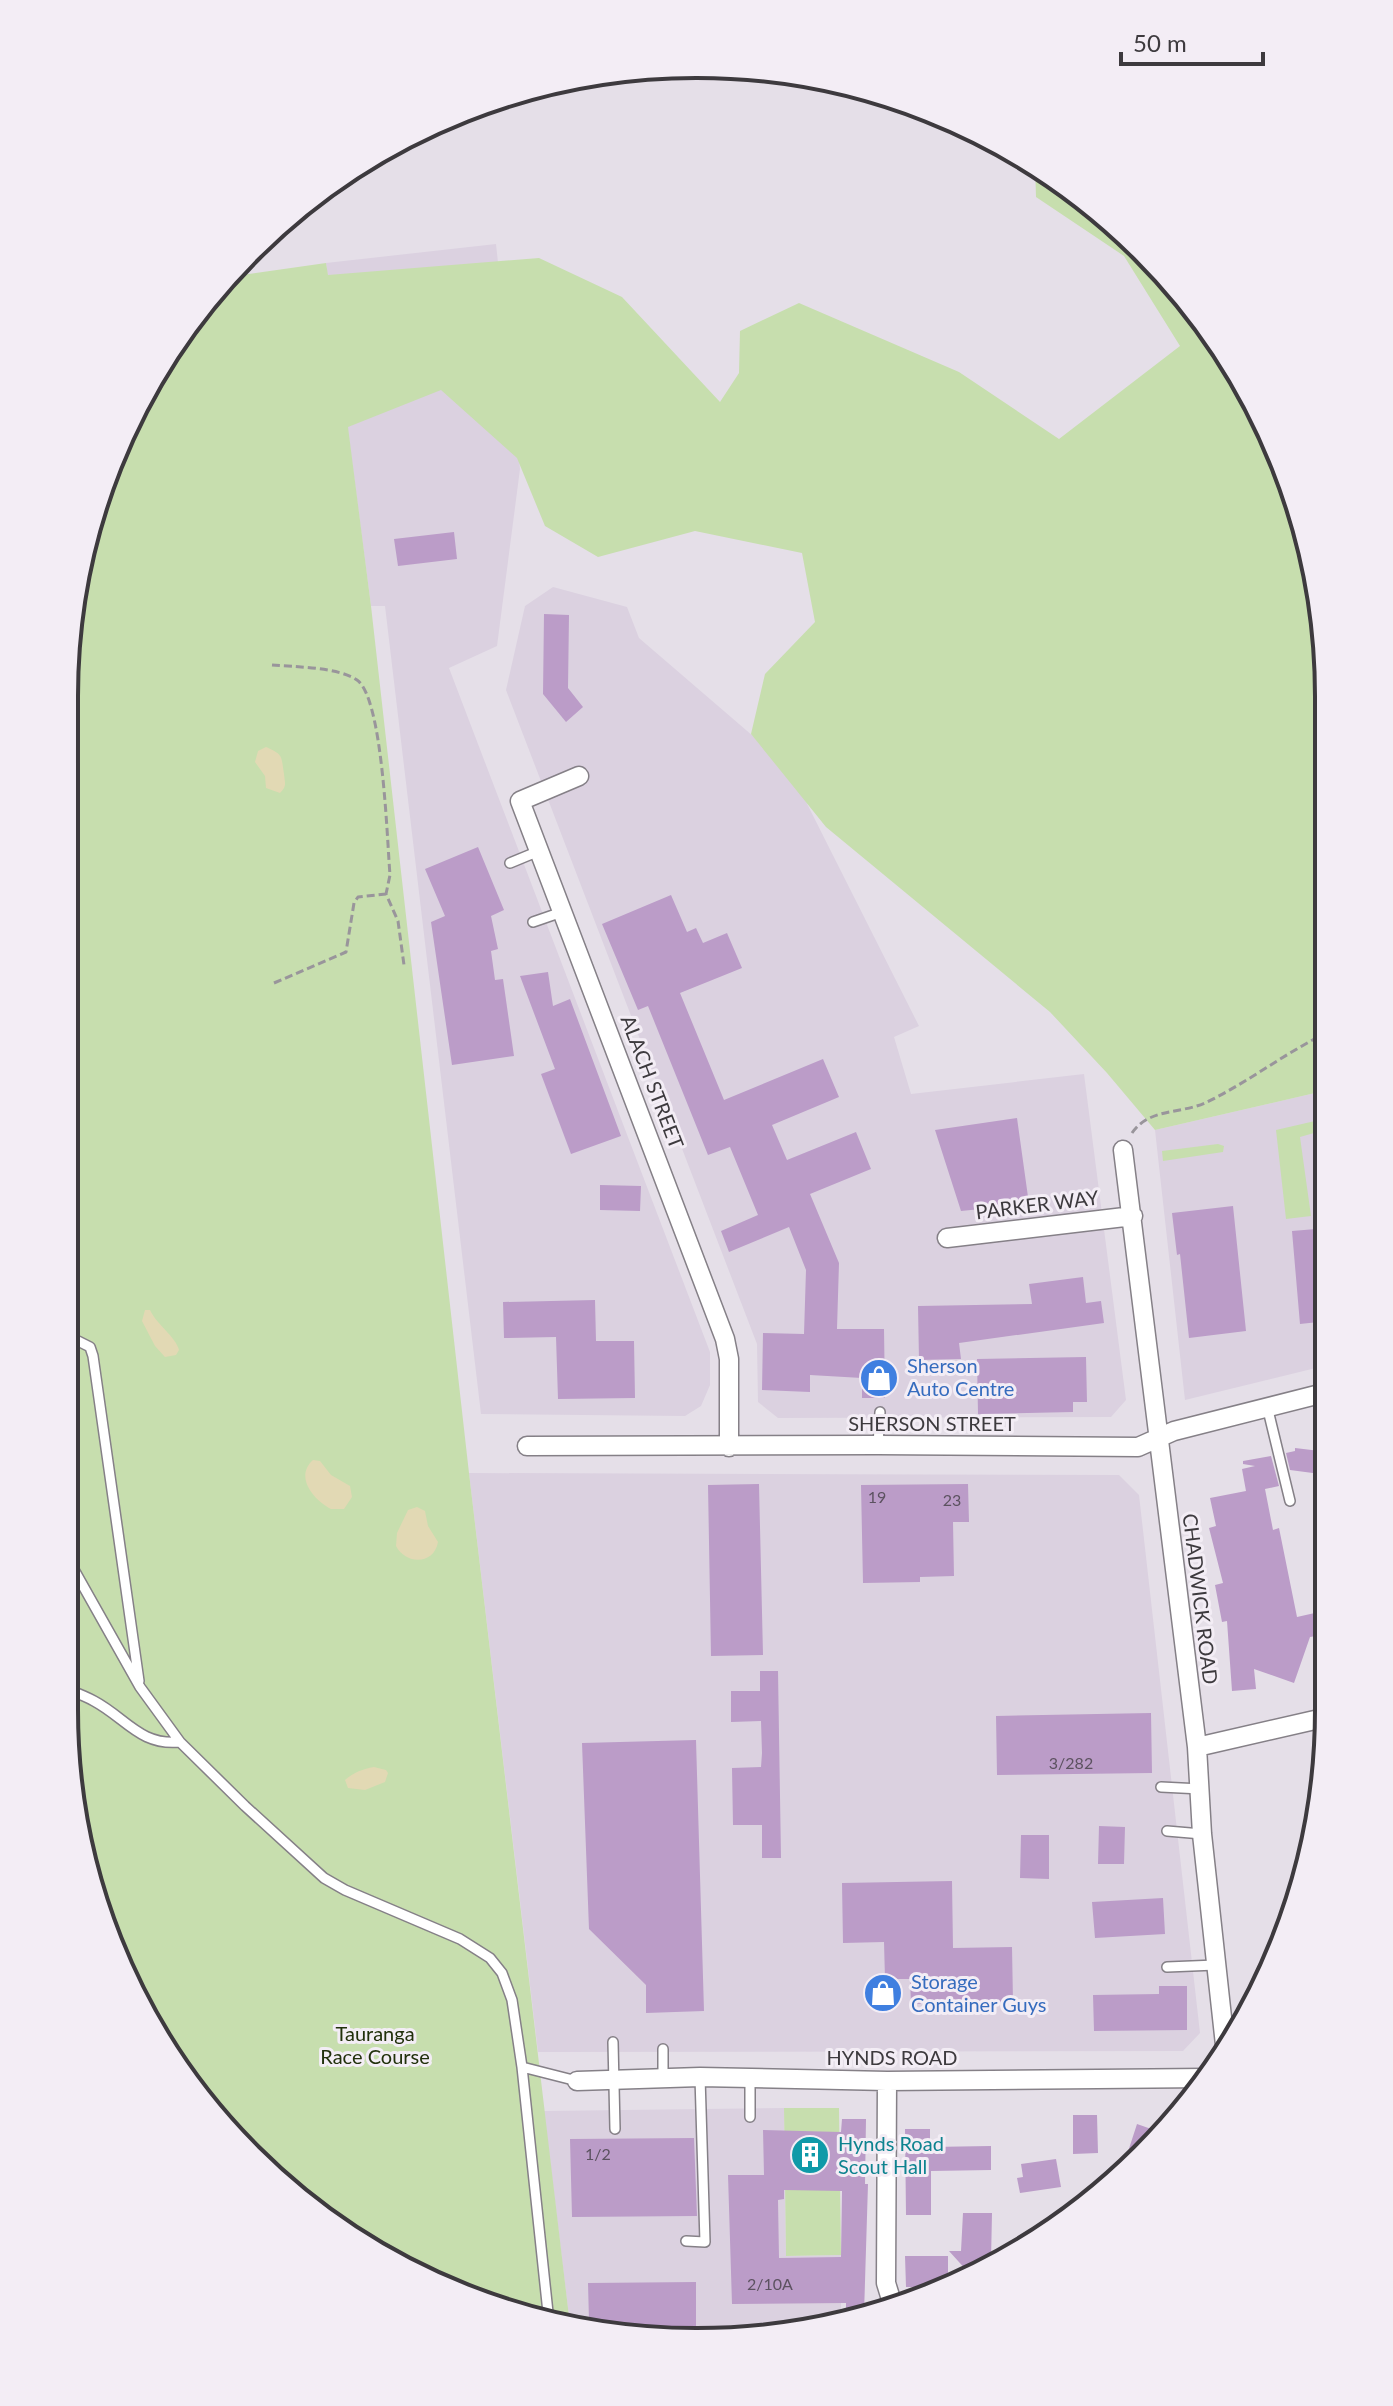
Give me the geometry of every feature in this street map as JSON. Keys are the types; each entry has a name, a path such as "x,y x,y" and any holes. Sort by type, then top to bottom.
{"street":[{"name":"ALACH STREET","path":"579,776 520,801 725,1339 729,1359 729,1447"},
{"name":"CHADWICK ROAD","path":"1123,1150 1197,1747 1202,1834 1224,2033"},
{"name":"PARKER WAY","path":"947,1238 1133,1216"},
{"name":"SHERSON STREET","path":"527,1446 1138,1447 1174,1431 1315,1395"},
{"path":"1197,1747 1315,1720"},
{"name":"HYNDS ROAD","path":"577,2081 700,2077 887,2081 1193,2078"},
{"path":"887,2081 886,2283 890,2297"}],"lane":[{"path":"510,863 539,851"},
{"path":"533,922 562,912"},
{"path":"78,1341 90,1347 93,1356 140,1687"},
{"path":"1267,1406 1290,1501"},
{"path":"878,1445 880,1412"},
{"path":"78,1577 140,1687 180,1742 245,1806 324,1878 460,1939 490,1958 502,1973 512,2000 522,2067 548,2310"},
{"path":"78,1694 96,1701 135,1731 159,1743 180,1742"},
{"path":"1161,1787 1201,1789"},
{"path":"1167,1831 1202,1834"},
{"path":"1167,1967 1216,1965"},
{"path":"613,2042 615,2129"},
{"path":"663,2049 663,2078"},
{"path":"522,2067 577,2081"},
{"path":"686,2241 705,2242 700,2077"},
{"path":"750,2078 750,2117"}],"path":[{"path":"272,665 346,675 359,681 368,695 374,710 390,875 386,894 398,921 404,965"},
{"path":"274,983 346,952 354,903 358,897 386,894"},
{"path":"1123,1150 1142,1121 1204,1103 1315,1039"}],"shaded area":[{"path":"496,244 520,469 497,646 449,668 710,1352 710,1385 701,1406 685,1416 481,1414 385,606 371,606 326,263"},
{"path":"553,587 627,607 639,638 788,766 919,1026 894,1037 911,1094 1084,1074 1126,1400 1111,1417 778,1418 758,1402 757,1344 506,690 525,606"},
{"path":"1315,1093 1315,1368 1185,1400 1155,1130"},
{"path":"469,1473 1119,1475 1139,1495 1200,2033 1183,2051 538,2052"},
{"path":"784,2108 786,2256 841,2255 841,2311 777,2323 696,2328 616,2323 569,2314 544,2111"}],"green space":[{"name":"Tauranga Race Course","path":"1035,179 1104,231 1162,289 1187,320 1211,353 1251,423 1268,460 1294,536 1310,616 1314,656 1315,1093 1155,1130 1050,1012 826,827 751,734 765,674 815,622 802,553 695,531 598,557 545,526 517,458 441,390 348,427 569,2314 536,2307 460,2281 387,2245 320,2200 259,2147 206,2086 161,2019 125,1946 99,1870 83,1790 78,1710 78,696 83,616 99,536 125,460 161,387 182,353 231,289 245,275 326,263 328,275 539,258 622,297 720,402 739,373 740,331 799,303 959,372 1059,439 1180,346 1124,256 1036,197"},
{"path":"1315,1121 1315,1133 1300,1137 1311,1216 1286,1219 1276,1130"},
{"path":"1218,1144 1224,1146 1223,1152 1163,1161 1162,1151"},
{"path":"784,2108 839,2108 841,2255 786,2256"}],"sand":[{"path":"266,747 279,754 282,760 285,785 280,793 266,788 265,776 255,762 258,751"},
{"path":"145,1310 150,1310 174,1340 179,1350 176,1355 165,1357 155,1346 142,1321"},
{"path":"313,1460 320,1461 331,1475 350,1486 352,1497 344,1509 331,1509 308,1488 305,1474"},
{"path":"417,1507 425,1511 428,1526 438,1542 431,1555 419,1560 406,1557 396,1546 397,1533 408,1510"},
{"path":"374,1767 386,1770 385,1782 365,1790 348,1788 345,1780 348,1777"}],"building":[{"path":"454,532 457,559 398,566 394,539"},
{"path":"544,614 569,615 568,688 583,707 566,722 543,694"},
{"path":"478,847 504,910 491,916 498,949 491,951 495,980 503,979 514,1056 452,1065 431,922 445,916 425,869"},
{"path":"671,895 687,932 696,928 703,943 727,933 742,968 680,993 724,1100 823,1059 839,1097 772,1125 787,1160 856,1132 871,1169 810,1194 839,1263 837,1329 884,1329 885,1398 862,1398 862,1378 810,1375 810,1392 762,1390 763,1333 804,1334 806,1270 789,1227 729,1252 721,1231 758,1215 730,1147 708,1155 648,1006 638,1010 602,924"},
{"path":"548,972 553,1006 570,999 621,1136 571,1154 541,1074 555,1069 520,976"},
{"path":"1017,1118 1029,1204 961,1211 935,1130"},
{"path":"600,1185 641,1186 640,1211 600,1210"},
{"path":"1233,1206 1246,1331 1189,1338 1180,1254 1177,1255 1172,1213"},
{"path":"1315,1229 1315,1322 1300,1324 1292,1231"},
{"path":"1083,1277 1086,1303 1101,1301 1104,1323 959,1343 961,1359 919,1360 918,1306 1032,1304 1029,1284"},
{"path":"595,1300 596,1341 634,1341 635,1398 558,1399 556,1337 504,1338 503,1302"},
{"path":"1086,1357 1087,1402 1073,1402 1073,1412 978,1414 977,1359"},
{"path":"1295,1448 1315,1450 1315,1473 1290,1470 1286,1453 1295,1451"},
{"path":"1271,1456 1279,1486 1265,1489 1273,1530 1279,1528 1297,1617 1315,1613 1315,1636 1310,1637 1294,1683 1254,1669 1256,1689 1232,1691 1227,1621 1222,1622 1215,1585 1223,1583 1209,1528 1216,1526 1210,1498 1246,1491 1242,1469 1255,1466 1243,1464 1243,1461"},
{"path":"759,1484 763,1655 711,1656 708,1485"},
{"path":"968,1484 969,1522 953,1522 954,1576 920,1577 920,1582 863,1583 861,1485"},
{"path":"760,1671 778,1671 781,1858 762,1858 762,1825 733,1825 732,1768 761,1767 762,1753 761,1721 731,1722 731,1691 760,1691"},
{"path":"1151,1713 1152,1773 997,1775 996,1716"},
{"path":"696,1740 704,2011 646,2013 646,1985 589,1929 582,1743"},
{"path":"1099,1826 1125,1827 1124,1864 1098,1864"},
{"path":"1021,1835 1049,1835 1049,1879 1020,1878"},
{"path":"952,1881 953,1948 1012,1947 1013,2002 911,2004 910,1979 885,1979 884,1942 843,1943 842,1883"},
{"path":"1163,1898 1165,1934 1095,1938 1092,1902"},
{"path":"1159,1986 1187,1986 1187,2030 1094,2031 1093,1995 1159,1994"},
{"path":"1073,2115 1097,2115 1098,2153 1073,2154"},
{"path":"842,2119 866,2119 865,2184 868,2184 864,2305 846,2309 846,2303 732,2304 728,2175 764,2175 763,2130 841,2132","holes":["784,2190 842,2191 841,2257 779,2258 778,2200 784,2199"]},
{"path":"1137,2124 1151,2129 1134,2147 1128,2153"},
{"path":"905,2129 930,2129 930,2147 991,2146 991,2170 931,2171 931,2215 906,2215"},
{"path":"694,2138 697,2216 572,2217 570,2139"},
{"path":"1056,2159 1061,2187 1020,2193 1017,2178 1023,2177 1021,2164"},
{"path":"963,2213 992,2213 991,2253 963,2267 949,2251 961,2251"},
{"path":"905,2256 948,2256 948,2274 917,2287 906,2287"},
{"path":"696,2282 696,2328 656,2327 589,2318 588,2283"}],"place":[{"name":"Sherson Auto Centre","path":"879,1378"},
{"name":"Storage Container Guys","path":"883,1993"},
{"name":"Hynds Road Scout Hall","path":"810,2155"}]}
